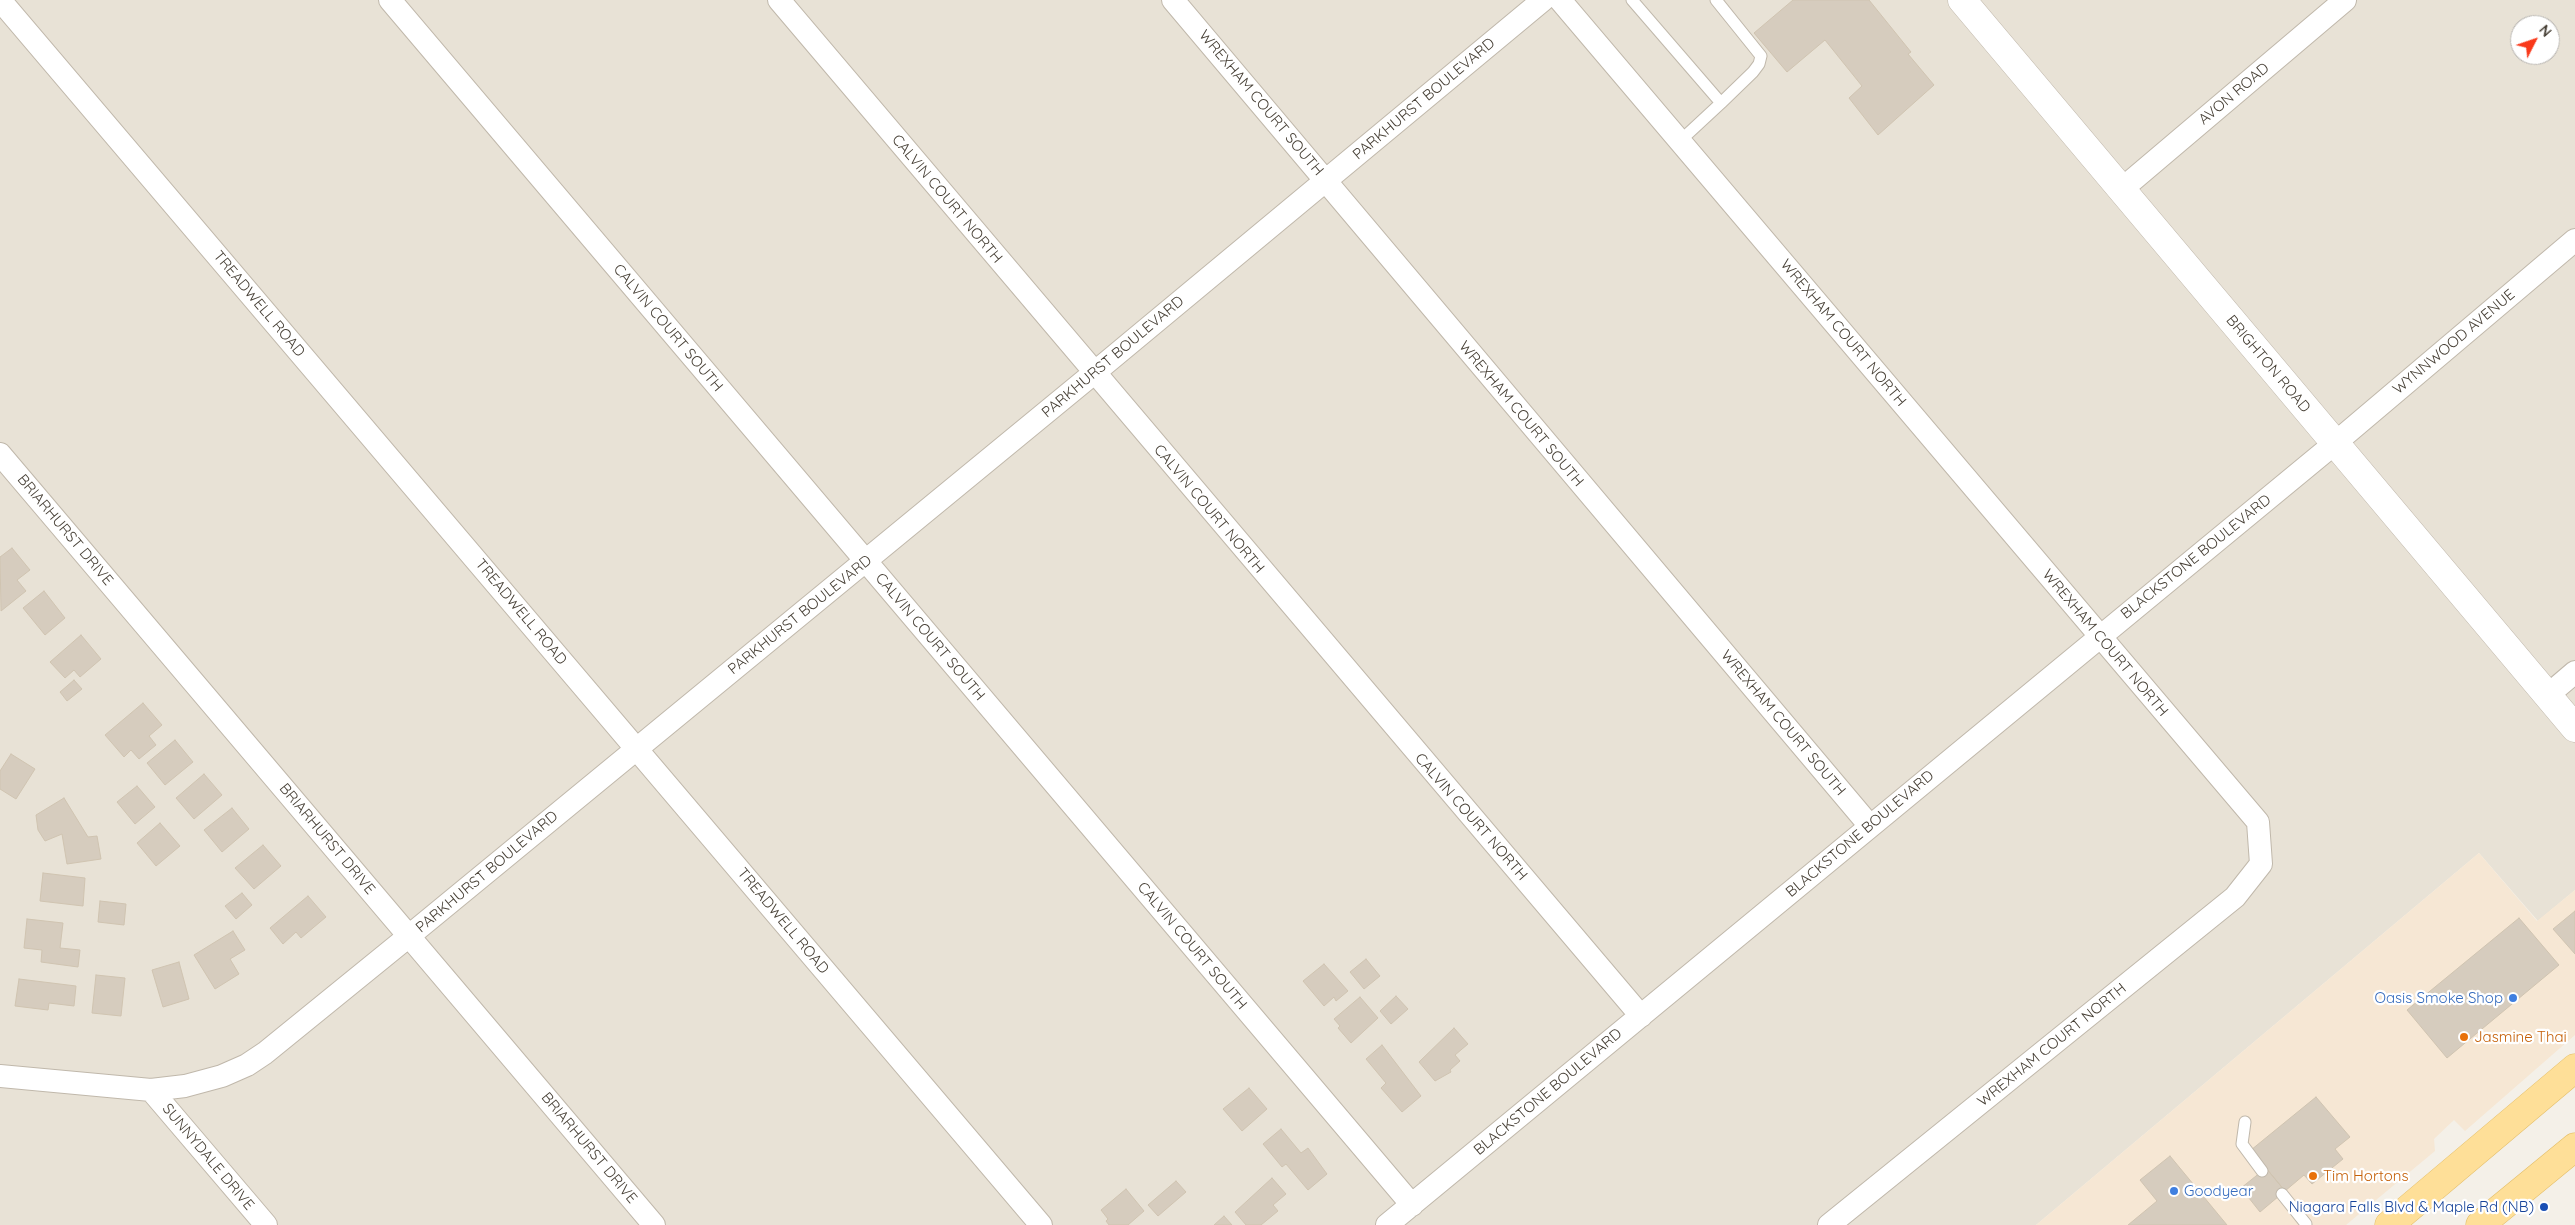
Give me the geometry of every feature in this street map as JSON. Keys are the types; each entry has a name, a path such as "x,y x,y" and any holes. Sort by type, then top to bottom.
{"main road":[{"path":"2389,1225 2575,1068"},
{"path":"2480,1225 2575,1147"}],"street":[{"name":"TREADWELL ROAD","path":"0,0 1041,1225"},
{"name":"CALVIN COURT SOUTH","path":"390,0 1412,1204"},
{"name":"CALVIN COURT NORTH","path":"778,0 1641,1016"},
{"name":"WREXHAM COURT SOUTH","path":"1173,0 1870,826"},
{"name":"PARKHURST BOULEVARD","path":"0,1076 151,1090 185,1086 222,1076 246,1065 409,936 637,749 1544,0"},
{"name":"WREXHAM COURT NORTH","path":"1560,0 2258,822 2261,864 2235,897 1829,1225"},
{"name":"BRIGHTON ROAD","path":"1962,0 2575,728"},
{"name":"AVON ROAD","path":"2122,189 2345,0"},
{"name":"WYNNWOOD AVENUE","path":"2334,444 2575,240"},
{"name":"BLACKSTONE BOULEVARD","path":"1387,1225 2334,444"},
{"name":"BRIARHURST DRIVE","path":"0,455 654,1225"},
{"path":"2548,695 2575,672"},
{"name":"SUNNYDALE DRIVE","path":"151,1090 266,1225"}],"lane":[{"path":"1632,0 1721,103"},
{"path":"1680,141 1753,72 1759,64 1761,56 1716,0"},
{"path":"2244,1122 2242,1144 2262,1170"},
{"path":"2282,1194 2306,1224"}],"shaded area":[{"path":"0,0 2575,0 2575,890 2538,921 2479,853 2036,1225 0,1225"},
{"path":"2479,853 2537,921 2575,890 2575,1035 2465,1131 2454,1120 2434,1139 2435,1151 2346,1225 2036,1225"}],"building":[{"path":"1793,0 1869,0 1911,52 1908,54 1934,85 1878,135 1849,98 1862,86 1825,40 1787,72 1754,33"},
{"path":"12,548 30,570 17,580 26,591 1,611 0,557"},
{"path":"44,591 65,618 45,635 23,608"},
{"path":"81,635 101,659 80,677 74,670 65,678 50,662"},
{"path":"74,680 82,689 67,701 60,692"},
{"path":"143,703 162,725 149,736 156,745 139,759 131,750 124,757 105,735"},
{"path":"175,740 193,762 165,785 147,763"},
{"path":"11,754 35,769 16,799 0,789 0,771"},
{"path":"204,774 222,795 194,819 176,798"},
{"path":"137,786 155,807 135,824 117,802"},
{"path":"64,798 88,837 97,836 101,859 67,864 62,834 45,841 38,830 36,815"},
{"path":"232,808 249,829 222,852 204,830"},
{"path":"160,823 180,846 156,866 137,843"},
{"path":"263,845 281,866 254,889 235,868"},
{"path":"43,873 85,878 83,906 40,901"},
{"path":"242,893 252,905 236,919 225,906"},
{"path":"308,896 326,917 301,938 296,932 283,944 270,928"},
{"path":"100,901 126,904 124,925 98,922"},
{"path":"2575,911 2575,954 2553,929"},
{"path":"2519,918 2559,965 2447,1058 2407,1010"},
{"path":"27,919 63,923 60,948 80,950 78,967 41,962 42,950 24,948"},
{"path":"233,931 245,950 230,959 239,974 215,989 194,955"},
{"path":"1366,959 1380,976 1364,989 1350,972"},
{"path":"179,962 189,999 163,1007 152,970"},
{"path":"1324,964 1348,991 1336,1001 1334,997 1324,1006 1303,981"},
{"path":"96,975 125,978 121,1016 92,1013"},
{"path":"19,979 76,986 74,1006 49,1003 48,1010 15,1006"},
{"path":"1396,996 1408,1009 1391,1024 1380,1011"},
{"path":"1360,997 1378,1018 1351,1043 1338,1028 1340,1026 1334,1019"},
{"path":"1454,1028 1468,1044 1455,1055 1460,1061 1450,1070 1451,1072 1435,1081 1419,1062"},
{"path":"1382,1045 1421,1096 1402,1112 1381,1088 1386,1083 1366,1059"},
{"path":"1249,1088 1267,1109 1242,1131 1223,1109"},
{"path":"2316,1097 2350,1137 2335,1149 2343,1159 2312,1184 2304,1175 2285,1191 2251,1150"},
{"path":"1281,1129 1301,1153 1308,1148 1327,1174 1308,1190 1286,1164 1282,1167 1263,1144"},
{"name":"Goodyear","path":"2170,1156 2227,1225 2128,1225 2157,1201 2140,1180"},
{"path":"2266,1168 2285,1191 2260,1212 2241,1188"},
{"path":"1272,1178 1286,1194 1273,1205 1278,1211 1261,1225 1246,1225 1235,1212"},
{"path":"1176,1181 1186,1192 1158,1216 1148,1205"},
{"path":"1126,1189 1144,1211 1128,1225 1109,1225 1106,1221 1108,1219 1101,1210"},
{"path":"1224,1216 1232,1225 1214,1225"}],"place":[{"name":"Oasis Smoke Shop","path":"2513,998"},
{"name":"Jasmine Thai","path":"2464,1037"},
{"name":"Tim Hortons","path":"2313,1176"},
{"name":"Goodyear","path":"2174,1191"},
{"name":"Niagara Falls Blvd & Maple Rd (NB)","path":"2544,1207"}]}
